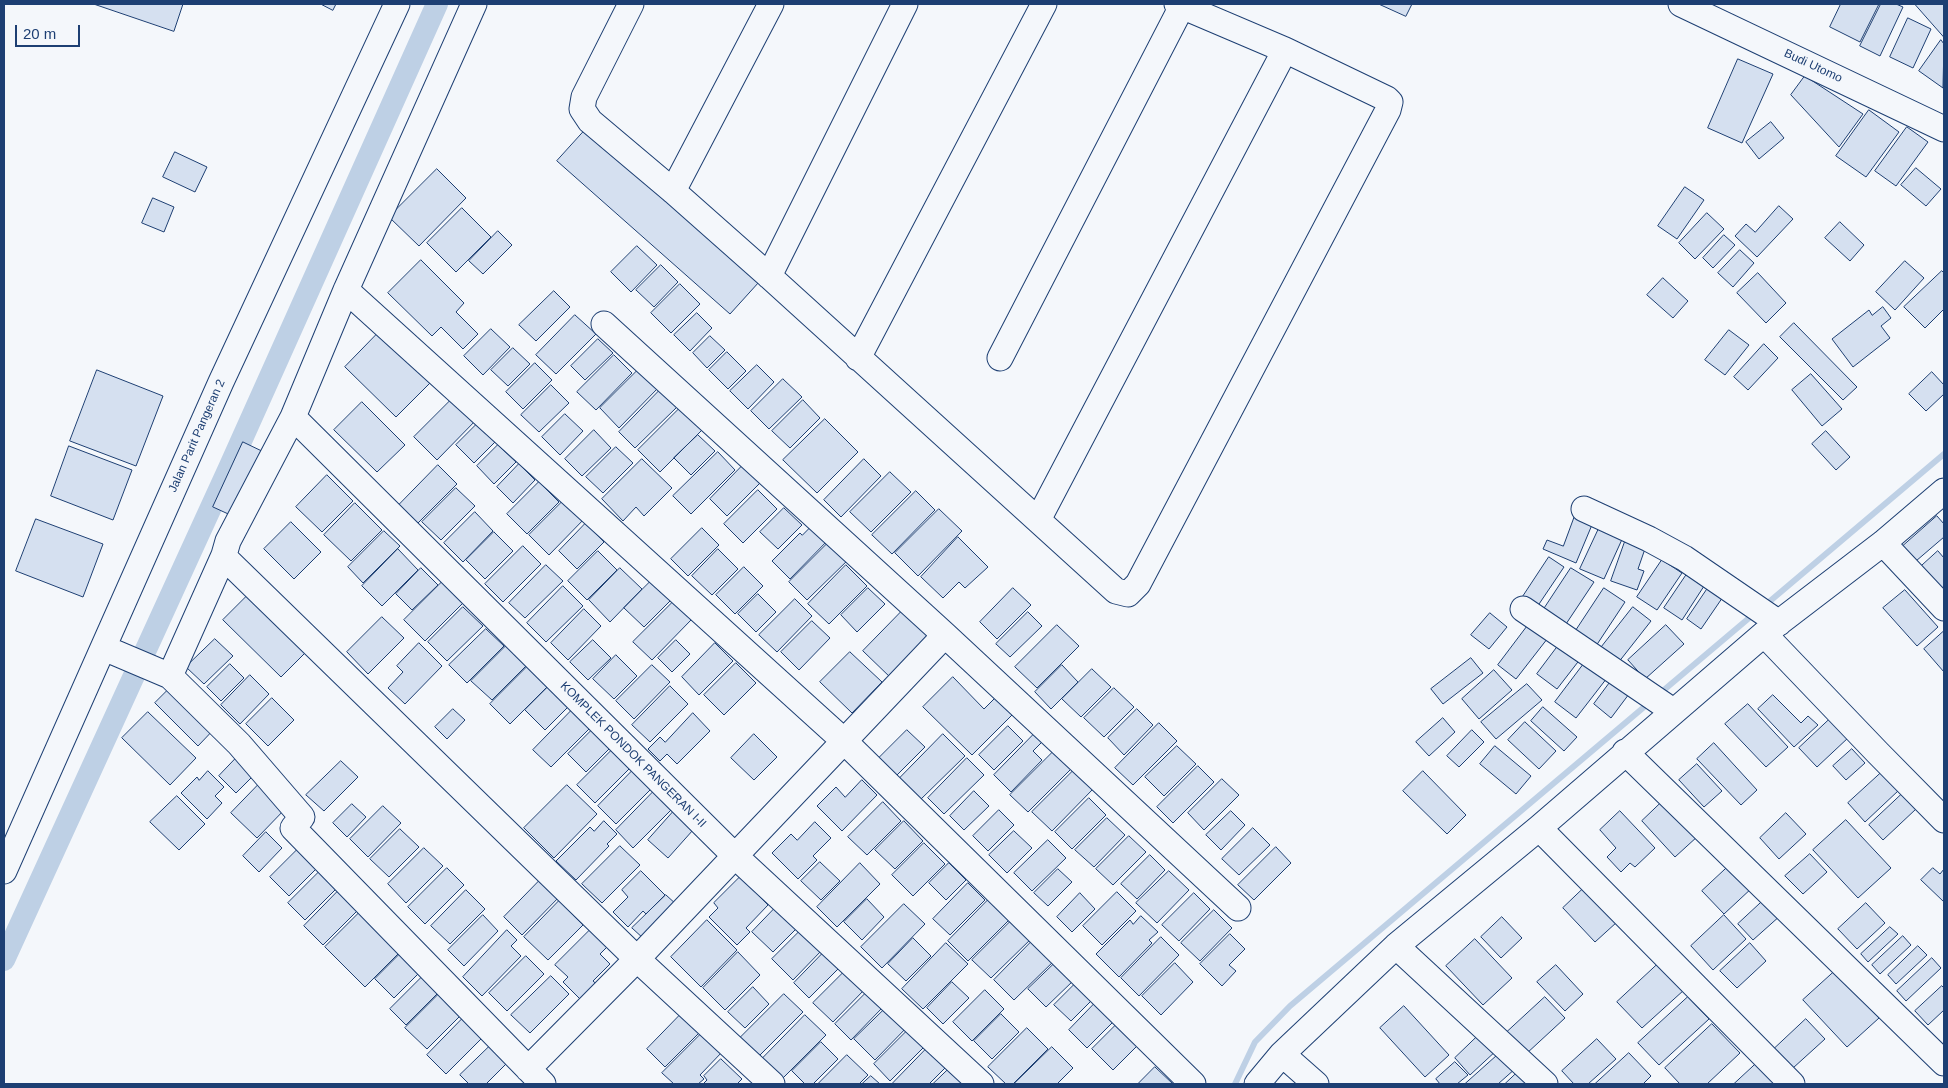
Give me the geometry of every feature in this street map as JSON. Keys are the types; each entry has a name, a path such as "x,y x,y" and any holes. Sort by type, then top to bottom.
{"street":[{"name":"Jalan Parit Pangeran 2","path":"4,871 109,650 221,382 397,4"},
{"path":"164,674 224,555 228,541 293,418 346,290 474,4"},
{"path":"631,4 584,97 582,109 590,121 770,276 1116,591 1128,594 1138,584 1388,110 1390,102 1285,50 1180,5 1000,358"},
{"path":"673,191 771,4"},
{"path":"770,276 905,4"},
{"path":"858,358 1044,4"},
{"name":"Budi Utomo","path":"1682,4 1944,129"},
{"path":"1038,520 1285,50"},
{"path":"346,290 844,741 1193,1084"},
{"path":"604,324 945,635 1238,908"},
{"name":"KOMPLEK PONDOK PANGERAN I-II","path":"293,418 734,856 981,1084"},
{"path":"1257,1084 1282,1054 1396,946 1539,828 1625,752 1661,703 1882,543 1944,492"},
{"path":"1584,509 1650,539 1684,558 1744,598 1771,624 1876,752 1944,820"},
{"path":"1882,543 1944,608"},
{"path":"224,555 637,958 772,1084"},
{"path":"1523,609 1661,703"},
{"path":"109,650 164,674 239,744 302,816 293,828 535,1076 637,958 945,635"},
{"path":"1625,752 1944,1064"},
{"path":"1539,828 1792,1084"},
{"path":"1396,946 1545,1084"},
{"path":"1282,1054 1316,1084"}],"building":[{"path":"94,4 183,4 174,31"},
{"path":"321,4 336,4 333,10"},
{"path":"1379,4 1412,4 1406,16"},
{"path":"1841,4 1879,4 1860,42 1830,27"},
{"path":"1881,4 1896,4 1903,7 1880,56 1860,46"},
{"path":"1915,4 1944,4 1944,37"},
{"path":"1908,18 1931,29 1913,68 1890,57"},
{"path":"1941,40 1944,44 1943,88 1919,71"},
{"path":"1738,59 1773,74 1742,143 1708,128"},
{"path":"1805,76 1863,114 1839,147 1791,95"},
{"path":"1869,110 1899,132 1866,177 1836,156"},
{"path":"1771,122 1784,138 1759,159 1746,142"},
{"path":"1907,127 1928,142 1896,186 1875,171"},
{"path":"586,129 759,282 730,314 557,161"},
{"path":"175,152 207,167 195,192 163,177"},
{"path":"1916,168 1941,189 1926,206 1901,185"},
{"path":"437,169 466,198 419,246 389,217"},
{"path":"1685,187 1704,200 1677,239 1658,226"},
{"path":"153,198 174,207 164,232 142,223"},
{"path":"1779,206 1793,219 1757,257 1735,236 1746,224 1755,232"},
{"path":"462,208 491,237 456,272 427,243"},
{"path":"1707,213 1724,229 1695,259 1679,243"},
{"path":"1840,222 1864,245 1850,261 1825,238"},
{"path":"498,231 512,245 483,274 469,261"},
{"path":"1724,235 1735,245 1713,268 1703,258"},
{"path":"637,246 657,265 631,292 611,272"},
{"path":"1740,250 1754,263 1733,287 1718,273"},
{"path":"421,260 464,303 456,312 478,334 463,349 441,327 432,336 388,293"},
{"path":"1905,261 1924,278 1895,310 1876,292"},
{"path":"661,265 678,282 654,307 636,290"},
{"path":"1942,271 1944,273 1944,309 1925,328 1904,307"},
{"path":"1758,273 1786,303 1766,323 1737,293"},
{"path":"1663,278 1688,301 1673,318 1647,295"},
{"path":"680,284 700,304 671,333 651,313"},
{"path":"554,291 570,307 536,341 519,325"},
{"path":"1883,307 1891,318 1881,326 1890,338 1853,367 1832,339 1869,310 1872,315"},
{"path":"697,313 712,328 690,351 674,335"},
{"path":"575,315 596,334 556,374 536,355"},
{"path":"1794,323 1857,387 1843,400 1780,337"},
{"path":"491,329 510,347 483,375 464,356"},
{"path":"381,330 432,381 396,417 345,367"},
{"path":"1729,330 1749,345 1725,375 1705,360"},
{"path":"710,336 725,350 707,368 693,353"},
{"path":"598,339 613,353 585,380 571,366"},
{"path":"1764,344 1778,358 1748,390 1734,377"},
{"path":"513,348 530,364 508,386 491,370"},
{"path":"727,352 746,371 728,389 709,370"},
{"path":"614,355 632,373 596,410 577,392"},
{"path":"535,363 552,380 523,409 506,392"},
{"path":"757,365 774,382 748,409 730,391"},
{"path":"640,368 659,387 619,428 600,408"},
{"path":"97,370 163,396 136,466 70,441"},
{"path":"1932,372 1944,385 1944,394 1926,411 1909,394"},
{"path":"1811,374 1842,409 1822,426 1792,390"},
{"path":"783,379 802,397 769,429 751,411"},
{"path":"551,385 569,403 539,432 521,415"},
{"path":"660,390 677,407 635,448 619,432"},
{"path":"456,395 479,417 437,460 414,437"},
{"path":"803,400 820,418 790,448 772,431"},
{"path":"362,402 405,445 377,472 334,430"},
{"path":"680,408 702,430 660,472 638,450"},
{"path":"565,414 583,431 560,455 542,437"},
{"path":"825,419 858,452 817,493 783,460"},
{"path":"478,423 496,441 474,463 456,445"},
{"path":"594,430 611,448 582,476 565,459"},
{"path":"1826,431 1850,457 1836,470 1812,444"},
{"path":"698,435 715,451 691,475 674,458"},
{"path":"243,442 268,454 237,518 213,507"},
{"path":"498,445 516,462 494,484 477,466"},
{"path":"69,446 132,470 113,520 51,496"},
{"path":"616,447 633,463 603,493 586,477"},
{"path":"718,452 735,470 691,514 673,496"},
{"path":"642,459 672,488 644,516 636,507 623,521 602,499"},
{"path":"864,459 881,476 841,517 824,500"},
{"path":"746,462 764,479 727,516 710,499"},
{"path":"519,464 535,480 513,503 497,487"},
{"path":"438,465 457,484 417,524 398,506"},
{"path":"890,472 911,492 871,532 850,512"},
{"path":"327,475 353,501 322,532 296,507"},
{"path":"539,482 559,502 527,534 507,514"},
{"path":"456,488 475,506 441,540 422,522"},
{"path":"758,490 777,509 743,543 724,524"},
{"path":"916,491 935,510 892,554 872,535"},
{"path":"567,497 587,516 549,555 529,535"},
{"path":"355,503 382,530 351,561 324,535"},
{"path":"784,508 802,525 778,549 760,532"},
{"path":"939,509 962,531 918,576 895,553"},
{"path":"475,512 493,531 463,562 444,543"},
{"path":"1576,513 1594,520 1576,563 1543,549 1547,540 1563,546"},
{"path":"1937,516 1944,524 1944,537 1916,561 1903,546"},
{"path":"36,519 103,544 83,597 16,571"},
{"path":"291,522 321,552 294,579 264,549"},
{"path":"816,522 831,537 790,579 772,561 800,533 802,535"},
{"path":"586,523 604,542 577,569 559,551"},
{"path":"1601,524 1624,535 1604,579 1580,569"},
{"path":"702,528 719,545 688,576 671,559"},
{"path":"384,531 400,546 363,583 348,567"},
{"path":"494,532 513,551 485,579 466,560"},
{"path":"1627,536 1647,543 1638,569 1644,571 1637,590 1611,581"},
{"path":"958,537 988,567 965,588 959,582 943,598 921,577"},
{"path":"833,538 852,556 807,600 789,582"},
{"path":"523,546 541,564 503,602 485,584"},
{"path":"398,549 418,570 382,606 362,586"},
{"path":"718,549 738,569 712,595 692,576"},
{"path":"598,551 617,570 587,600 568,581"},
{"path":"1938,551 1944,558 1944,604 1916,571"},
{"path":"1549,557 1564,567 1535,610 1520,601"},
{"path":"1662,560 1682,573 1657,610 1637,597"},
{"path":"546,565 563,581 525,618 509,603"},
{"path":"846,565 867,586 829,624 808,604"},
{"path":"744,567 763,586 735,614 716,595"},
{"path":"421,568 438,585 412,610 396,594"},
{"path":"620,568 642,589 610,622 589,600"},
{"path":"1571,568 1594,582 1562,630 1540,615"},
{"path":"1689,571 1706,583 1682,620 1664,608"},
{"path":"655,577 675,596 644,627 624,608"},
{"path":"442,582 463,603 425,641 404,620"},
{"path":"1712,582 1727,591 1701,629 1687,619"},
{"path":"563,586 583,606 546,642 527,623"},
{"path":"868,588 885,604 857,632 841,615"},
{"path":"1013,588 1031,605 997,639 980,622"},
{"path":"1604,588 1625,602 1594,649 1573,635"},
{"path":"1905,590 1938,627 1917,646 1883,608"},
{"path":"250,593 308,650 281,677 223,620"},
{"path":"758,594 776,612 756,632 738,614"},
{"path":"795,599 812,616 777,652 759,635"},
{"path":"673,602 691,620 652,660 633,642"},
{"path":"463,607 483,626 447,661 428,642"},
{"path":"1633,607 1651,621 1618,663 1600,649"},
{"path":"584,609 601,626 568,660 551,643"},
{"path":"903,610 932,639 892,679 863,651"},
{"path":"1028,612 1042,626 1010,657 996,644"},
{"path":"1490,613 1507,627 1489,649 1471,635"},
{"path":"382,617 404,638 368,674 347,652"},
{"path":"1532,620 1551,634 1516,679 1498,665"},
{"path":"812,621 830,638 799,670 781,652"},
{"path":"1057,625 1079,646 1037,688 1015,667"},
{"path":"1666,625 1684,644 1645,679 1628,660"},
{"path":"486,629 504,646 467,683 449,665"},
{"path":"1944,631 1944,672 1924,649"},
{"path":"215,639 233,656 204,684 186,667"},
{"path":"593,640 611,658 588,680 570,662"},
{"path":"676,640 690,654 672,672 658,658"},
{"path":"1561,642 1581,658 1557,689 1537,674"},
{"path":"419,643 442,666 405,704 388,688 403,672 397,666"},
{"path":"715,643 733,661 699,695 682,677"},
{"path":"507,645 527,665 492,700 471,681"},
{"path":"850,652 882,682 852,713 820,682"},
{"path":"616,655 637,676 614,699 593,679"},
{"path":"1471,658 1483,673 1443,704 1431,689"},
{"path":"1586,661 1607,678 1576,718 1555,702"},
{"path":"736,663 756,683 724,715 704,695"},
{"path":"230,664 244,678 221,701 207,687"},
{"path":"529,665 549,685 510,724 490,704"},
{"path":"652,665 670,682 634,719 616,701"},
{"path":"1062,665 1078,682 1051,709 1035,692"},
{"path":"1092,669 1111,687 1081,717 1062,699"},
{"path":"1494,670 1512,690 1479,719 1462,699"},
{"path":"250,675 269,694 240,724 221,705"},
{"path":"953,677 984,709 996,697 1013,714 972,755 923,707"},
{"path":"1614,677 1632,690 1611,718 1594,704"},
{"path":"175,683 218,725 198,746 155,703"},
{"path":"1527,684 1542,700 1496,739 1481,722"},
{"path":"550,685 570,705 545,730 525,710"},
{"path":"670,686 688,704 650,742 632,725"},
{"path":"1114,688 1134,707 1104,737 1084,718"},
{"path":"1773,695 1801,723 1808,716 1818,725 1794,747 1758,709"},
{"path":"272,698 294,720 268,746 246,724"},
{"path":"1748,704 1788,747 1766,767 1725,724"},
{"path":"1543,707 1577,737 1564,751 1531,721"},
{"path":"453,709 465,720 447,739 435,727"},
{"path":"1137,709 1153,725 1124,755 1108,738"},
{"path":"572,710 590,728 551,767 533,750"},
{"path":"148,712 196,758 170,785 122,738"},
{"path":"693,713 710,731 677,764 667,754 660,761 648,749 660,737 665,742"},
{"path":"1443,718 1455,732 1429,756 1416,742"},
{"path":"1831,718 1849,737 1817,767 1799,748"},
{"path":"1525,722 1556,751 1539,769 1508,740"},
{"path":"1159,723 1177,741 1133,785 1115,768"},
{"path":"1008,726 1023,741 994,770 979,755"},
{"path":"595,727 613,745 586,772 568,754"},
{"path":"907,730 925,747 895,777 877,760"},
{"path":"1038,730 1046,738 1033,751 1042,760 1011,792 994,775"},
{"path":"1472,730 1484,742 1459,767 1447,756"},
{"path":"754,734 777,757 754,780 731,758"},
{"path":"943,734 965,756 919,801 898,780"},
{"path":"1714,743 1757,790 1741,805 1697,759"},
{"path":"1177,746 1196,764 1164,796 1145,777"},
{"path":"1495,746 1531,776 1516,794 1480,764"},
{"path":"613,749 631,767 595,803 577,785"},
{"path":"1056,749 1074,766 1028,812 1010,795"},
{"path":"1852,749 1865,763 1846,780 1833,766"},
{"path":"242,752 259,770 236,793 219,776"},
{"path":"967,758 984,775 944,814 928,798"},
{"path":"341,761 358,777 324,811 306,795"},
{"path":"1697,764 1722,791 1704,807 1679,780"},
{"path":"1198,766 1214,782 1173,823 1157,807"},
{"path":"636,767 654,786 616,824 598,806"},
{"path":"1075,769 1094,788 1052,831 1032,812"},
{"path":"208,771 224,787 215,796 222,803 207,819 181,793 197,777 199,780"},
{"path":"1423,771 1466,815 1447,834 1403,791"},
{"path":"1882,772 1899,790 1865,822 1848,803"},
{"path":"1222,779 1239,795 1204,830 1188,813"},
{"path":"862,780 877,795 842,831 817,806 836,787 845,797"},
{"path":"262,781 288,806 257,838 231,813"},
{"path":"567,785 597,814 554,858 524,828"},
{"path":"657,788 675,806 633,848 616,830"},
{"path":"974,791 989,806 964,830 950,816"},
{"path":"1902,794 1916,809 1883,840 1869,825"},
{"path":"177,796 205,824 179,850 150,822"},
{"path":"1089,798 1106,815 1072,849 1055,832"},
{"path":"1664,800 1698,836 1675,857 1642,821"},
{"path":"883,802 901,821 867,855 848,837"},
{"path":"352,804 366,817 347,837 333,823"},
{"path":"383,806 401,823 368,857 350,839"},
{"path":"999,810 1014,825 988,851 973,836"},
{"path":"1231,811 1245,825 1221,850 1206,835"},
{"path":"1620,811 1655,848 1635,867 1630,863 1621,872 1607,857 1616,848 1600,830"},
{"path":"673,812 693,830 668,858 648,840"},
{"path":"1786,813 1806,834 1779,859 1760,838"},
{"path":"1107,818 1125,835 1094,867 1075,850"},
{"path":"1846,820 1891,868 1858,898 1813,850"},
{"path":"604,821 617,834 607,844 609,846 576,880 556,861 590,827 594,831"},
{"path":"904,821 923,841 895,869 875,850"},
{"path":"815,822 831,838 813,856 817,860 798,879 772,853 791,834 797,840"},
{"path":"1253,828 1270,845 1239,875 1222,859"},
{"path":"400,829 419,847 389,877 370,859"},
{"path":"1014,831 1032,848 1007,873 989,855"},
{"path":"266,832 282,848 259,872 243,856"},
{"path":"1129,836 1146,852 1113,885 1096,869"},
{"path":"1048,840 1066,858 1032,891 1014,873"},
{"path":"924,843 945,864 913,896 892,875"},
{"path":"620,846 640,865 602,903 582,884"},
{"path":"300,847 319,866 289,896 270,877"},
{"path":"1276,847 1291,863 1254,900 1238,885"},
{"path":"424,848 443,866 406,903 388,884"},
{"path":"1810,854 1827,872 1803,894 1785,876"},
{"path":"1150,855 1165,870 1137,899 1121,884"},
{"path":"820,862 840,881 821,900 801,881"},
{"path":"860,863 880,884 837,927 817,907"},
{"path":"949,863 966,880 946,900 929,883"},
{"path":"1731,864 1753,887 1724,914 1702,891"},
{"path":"447,868 464,885 425,924 408,907"},
{"path":"1933,868 1940,874 1944,869 1944,902 1921,880"},
{"path":"1058,869 1072,882 1048,906 1034,893"},
{"path":"641,871 665,895 646,914 643,911 628,927 613,912 628,897 622,890"},
{"path":"1169,871 1189,890 1157,923 1136,903"},
{"path":"319,872 336,889 305,920 288,903"},
{"path":"544,876 562,894 522,935 504,917"},
{"path":"740,877 766,889 759,896 768,905 746,928 750,932 737,945 709,917 718,908 714,903"},
{"path":"968,883 985,900 950,935 933,919"},
{"path":"344,885 363,905 323,945 304,926"},
{"path":"1585,887 1617,922 1595,942 1563,908"},
{"path":"466,890 485,909 450,944 431,926"},
{"path":"1117,892 1136,911 1102,945 1083,926"},
{"path":"1080,893 1095,909 1072,932 1057,917"},
{"path":"1194,893 1210,909 1179,941 1162,925"},
{"path":"666,895 677,905 644,939 632,928"},
{"path":"992,896 1012,917 968,961 948,941"},
{"path":"1766,898 1781,915 1753,940 1738,924"},
{"path":"867,899 884,917 862,940 844,922"},
{"path":"559,901 583,925 548,960 524,937"},
{"path":"1866,903 1885,923 1857,949 1838,929"},
{"path":"904,904 925,924 882,968 861,947"},
{"path":"777,906 798,927 773,952 752,932"},
{"path":"364,908 404,948 365,987 325,947"},
{"path":"1214,910 1232,928 1200,961 1181,943"},
{"path":"483,915 498,931 464,966 448,950"},
{"path":"1724,915 1746,939 1713,970 1691,946"},
{"path":"1016,916 1035,935 991,978 972,960"},
{"path":"1141,916 1158,932 1149,940 1152,943 1119,977 1096,954 1130,920 1133,924"},
{"path":"1502,917 1522,938 1501,958 1481,937"},
{"path":"707,920 737,950 701,987 671,957"},
{"path":"1890,927 1898,934 1868,962 1861,954"},
{"path":"592,928 609,945 600,954 610,964 593,981 600,987 584,1003 563,982 568,977 555,965"},
{"path":"802,929 822,950 793,980 772,959"},
{"path":"507,930 517,940 511,946 521,956 482,996 463,977"},
{"path":"1230,934 1245,949 1229,965 1236,971 1222,986 1200,964"},
{"path":"1037,936 1058,957 1014,1000 994,980"},
{"path":"1903,936 1911,945 1880,974 1872,965"},
{"path":"1161,937 1179,955 1139,996 1121,978"},
{"path":"913,938 931,956 906,981 888,964"},
{"path":"1475,939 1512,978 1483,1005 1446,966"},
{"path":"946,943 968,964 923,1009 902,989"},
{"path":"1750,943 1766,961 1737,988 1720,971"},
{"path":"1918,946 1927,955 1896,984 1888,975"},
{"path":"825,951 841,966 809,998 794,983"},
{"path":"402,952 421,971 394,998 375,979"},
{"path":"738,952 760,975 725,1010 703,988"},
{"path":"526,956 544,974 507,1011 489,993"},
{"path":"1932,958 1941,968 1906,1001 1897,991"},
{"path":"1056,962 1074,980 1046,1007 1028,989"},
{"path":"1175,963 1193,982 1161,1015 1142,996"},
{"path":"1659,963 1684,990 1642,1028 1617,1002"},
{"path":"1556,965 1583,994 1565,1011 1537,982"},
{"path":"845,971 864,990 833,1022 813,1003"},
{"path":"1835,971 1879,1018 1847,1047 1803,1000"},
{"path":"424,975 440,991 406,1025 390,1009"},
{"path":"551,976 569,994 530,1033 511,1015"},
{"path":"952,982 969,998 943,1024 927,1008"},
{"path":"1076,983 1092,1000 1071,1021 1054,1005"},
{"path":"1942,986 1944,988 1944,1010 1928,1025 1915,1011"},
{"path":"446,987 468,1008 427,1049 405,1028"},
{"path":"753,987 769,1004 745,1028 728,1012"},
{"path":"985,990 1004,1009 972,1041 953,1022"},
{"path":"866,993 882,1008 851,1040 835,1024"},
{"path":"784,994 803,1012 758,1057 739,1039"},
{"path":"1545,997 1565,1018 1526,1054 1506,1033"},
{"path":"1688,997 1709,1019 1659,1065 1638,1043"},
{"path":"1099,999 1118,1017 1087,1048 1069,1030"},
{"path":"890,1004 910,1024 875,1060 854,1039"},
{"path":"1404,1006 1449,1055 1425,1077 1380,1028"},
{"path":"468,1013 488,1032 446,1074 427,1055"},
{"path":"682,1013 701,1031 665,1067 647,1049"},
{"path":"1001,1014 1019,1032 992,1059 974,1041"},
{"path":"805,1015 826,1035 782,1079 762,1059"},
{"path":"1806,1019 1825,1039 1793,1068 1774,1049"},
{"path":"1121,1020 1142,1041 1113,1070 1092,1049"},
{"path":"1712,1024 1740,1053 1707,1084 1680,1084 1665,1068"},
{"path":"913,1025 930,1041 890,1081 874,1064"},
{"path":"1027,1028 1048,1049 1013,1084 1006,1084 988,1067"},
{"path":"704,1031 723,1051 700,1075 704,1079 698,1084 674,1084 662,1073"},
{"path":"1482,1032 1498,1049 1470,1075 1455,1058"},
{"path":"1597,1039 1616,1059 1588,1084 1574,1084 1562,1071"},
{"path":"821,1042 838,1059 813,1084 805,1084 792,1071"},
{"path":"932,1043 951,1062 929,1084 892,1084"},
{"path":"492,1044 509,1061 486,1084 469,1084 460,1075"},
{"path":"1052,1047 1073,1068 1057,1084 1014,1084"},
{"path":"1501,1052 1516,1068 1498,1084 1465,1084"},
{"path":"1629,1053 1651,1076 1643,1084 1595,1084"},
{"path":"847,1055 868,1075 859,1084 818,1084"},
{"path":"721,1059 742,1079 737,1084 703,1084 707,1080 704,1076"},
{"path":"1759,1061 1780,1084 1734,1084"},
{"path":"1455,1062 1468,1075 1457,1084 1440,1084 1436,1079"},
{"path":"954,1064 975,1084 933,1084"},
{"path":"1155,1067 1173,1084 1138,1084"},
{"path":"1519,1071 1531,1084 1505,1084"},
{"path":"871,1076 880,1084 862,1084"}],"waterway":[{"path":"4,960 229,468 437,4"},
{"path":"1763,607 1944,454"},
{"path":"1658,695 1755,613"},
{"path":"1235,1084 1255,1042 1290,1006 1650,702"}]}
